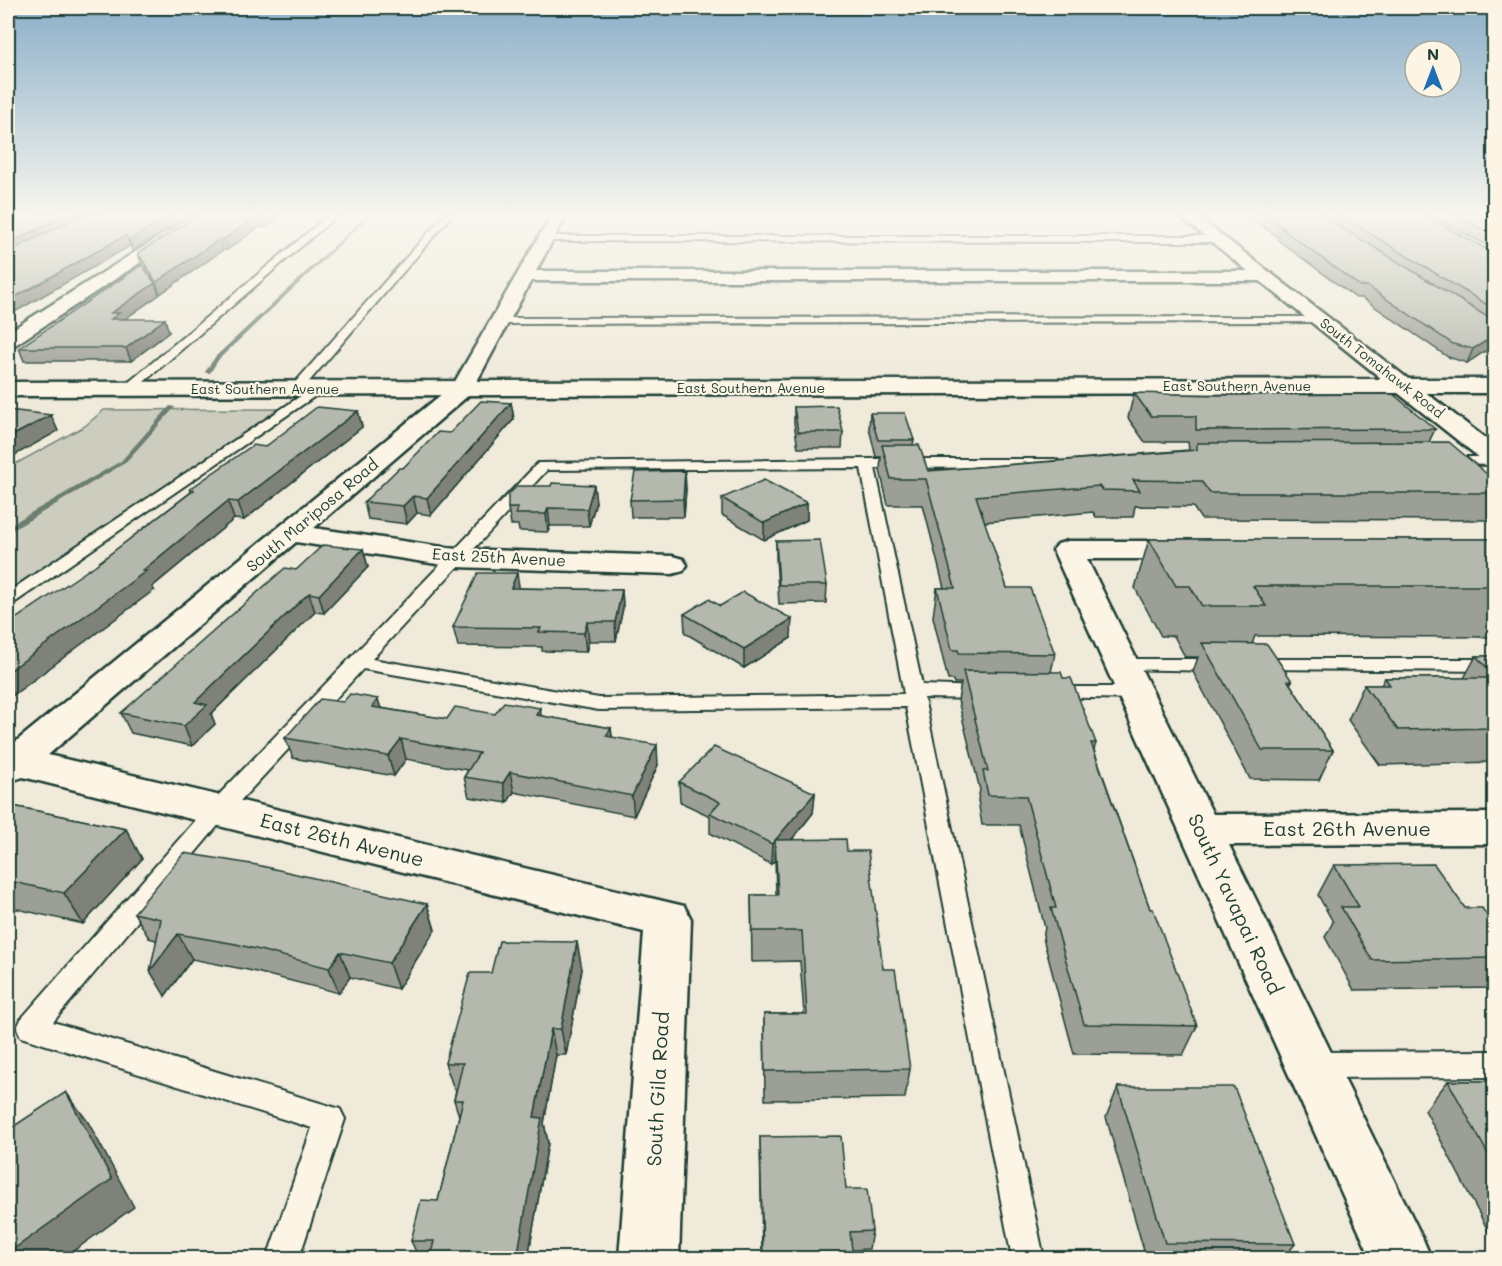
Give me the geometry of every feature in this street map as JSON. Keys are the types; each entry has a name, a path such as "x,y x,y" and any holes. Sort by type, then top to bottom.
{"street":[{"path":"8,341 114,273"},
{"name":"South Mariposa Road","path":"11,765 462,389 526,273"},
{"name":"South Tomahawk Road","path":"1259,273 1494,457"},
{"path":"524,276 1263,276"},
{"name":"East Southern Avenue","path":"8,389 1494,386"},
{"name":"East 25th Avenue","path":"291,533 456,558 672,565"},
{"name":"South Yavapai Road","path":"1222,550 1068,550 1401,1258"},
{"name":"East 26th Avenue","path":"11,765 218,810 668,919"},
{"name":"East 26th Avenue","path":"1200,830 1494,828"},
{"name":"South Gila Road","path":"649,1258 668,919"}],"lane":[{"path":"127,390 265,273"},
{"path":"8,599 306,389 401,273"},
{"path":"500,321 1321,320"},
{"path":"1424,461 1494,461"},
{"path":"867,463 1028,1258"},
{"path":"283,1258 330,1119 31,1028 218,810 543,466 1068,463"},
{"path":"358,662 598,704 999,693"},
{"path":"1033,693 1129,679 1494,665"},
{"path":"1311,1065 1494,1064"}],"shaded area":[{"path":"280,409 8,591 8,468 85,426 104,410"}],"building":[{"path":"8,273 58,273 8,301"},
{"path":"130,273 148,273 155,283 111,313 119,313 111,319 165,319 126,348 19,348"},
{"path":"150,273 169,273 156,282"},
{"path":"1342,273 1416,273 1494,321 1494,336 1473,349 1453,344 1367,286 1360,286"},
{"path":"1435,273 1494,273 1494,309"},
{"path":"1134,393 1393,394 1435,429 1196,430 1196,416 1151,416"},
{"path":"481,401 511,403 427,498 413,496 403,506 364,502 399,468 403,468 438,432 450,433"},
{"path":"837,406 843,432 798,432 794,407"},
{"path":"317,407 358,411 238,502 228,501 142,571 146,571 8,672 8,624 97,564 194,490 190,489 253,445 265,447"},
{"path":"8,410 51,415 8,438"},
{"path":"870,413 905,413 914,440 878,440"},
{"path":"1449,442 1494,480 1494,493 1210,493 1201,481 1133,480 1140,491 1102,490 1099,486 976,496 1007,588 1030,588 1055,654 959,653 958,650 952,650 937,588 955,588 926,479 891,479 882,445 919,445 928,471 1197,450 1197,443"},
{"path":"685,471 683,499 630,500 635,472"},
{"path":"764,480 807,503 764,523 722,498"},
{"path":"552,483 594,485 587,509 548,508 546,514 516,514 518,508 508,508 508,495 517,486 551,486"},
{"path":"1149,539 1494,539 1494,586 1253,586 1266,606 1202,606 1190,586 1176,586"},
{"path":"820,540 827,585 779,585 776,541"},
{"path":"323,545 363,549 319,595 309,593 195,702 207,705 184,726 121,713 285,568 296,570"},
{"path":"478,573 517,573 511,588 622,590 615,622 587,622 584,633 539,632 541,628 453,627"},
{"path":"743,592 792,619 744,649 684,614 709,599 720,606"},
{"path":"1202,643 1267,644 1333,750 1262,750"},
{"path":"1476,656 1494,656 1494,675"},
{"path":"963,671 1061,672 1063,678 1071,678 1096,743 1091,743 1150,909 1153,909 1197,1026 1084,1024 1051,908 1056,908 1026,796 988,795 983,771 988,771"},
{"path":"1385,678 1494,678 1494,728 1398,730 1364,685 1390,685"},
{"path":"350,694 378,699 372,707 447,719 455,707 495,714 504,702 540,708 536,715 611,728 606,736 657,745 632,796 510,772 503,783 464,777 479,753 401,739 388,756 285,738 320,699 343,702"},
{"path":"714,747 815,793 772,844 710,813 720,802 679,782"},
{"path":"8,805 126,829 64,893 8,881"},
{"path":"846,839 847,851 868,851 883,969 895,969 910,1069 765,1071 764,1014 807,1014 802,931 752,931 751,895 778,895 775,840"},
{"path":"184,853 257,865 427,904 389,963 340,952 329,968 236,944 178,934 150,971 161,919 134,913"},
{"path":"1434,864 1465,908 1482,908 1494,926 1494,958 1372,960 1341,907 1359,907 1334,865"},
{"path":"499,941 577,942 561,1029 551,1029 534,1117 542,1118 517,1258 430,1258 434,1241 411,1241 421,1200 438,1201 463,1100 454,1100 463,1063 445,1063 470,973 491,973"},
{"path":"1448,1081 1494,1081 1494,1165"},
{"path":"1118,1087 1234,1087 1295,1244 1165,1243"},
{"path":"66,1092 112,1179 8,1253 8,1130"},
{"path":"841,1136 846,1189 867,1189 872,1231 850,1232 853,1258 763,1258 760,1137"}],"waterway":[{"path":"208,372 217,358 307,273"},
{"path":"8,529 123,462 172,407"}]}
